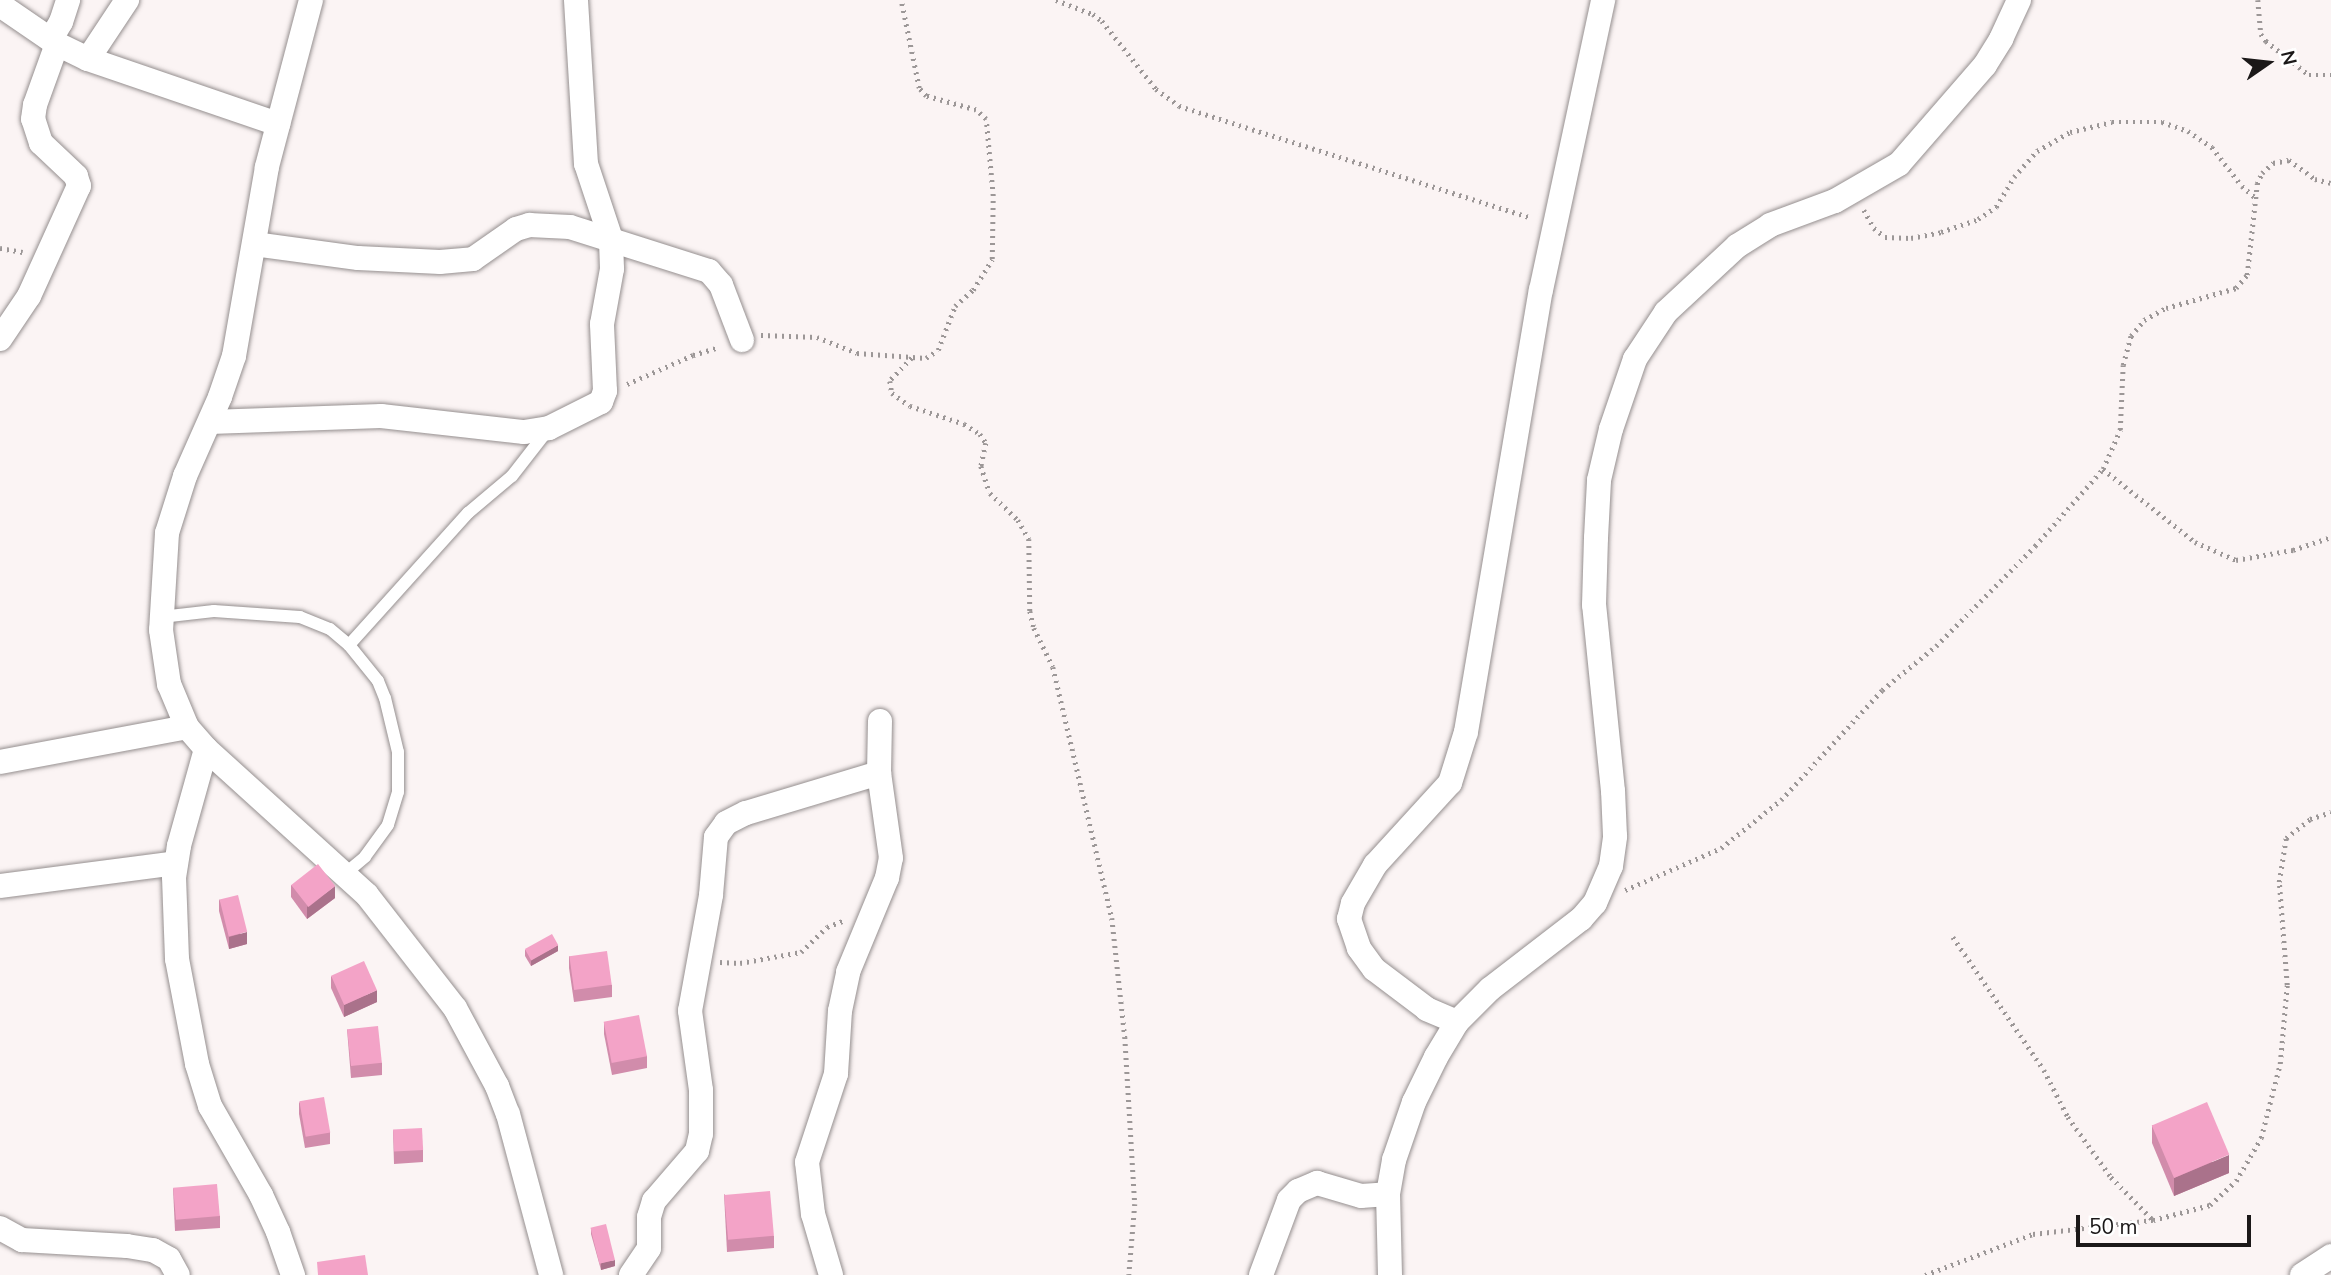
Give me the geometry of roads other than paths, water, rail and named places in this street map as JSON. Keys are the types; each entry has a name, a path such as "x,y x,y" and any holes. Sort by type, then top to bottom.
{"street":[{"path":"0,340 29,296 79,186 71,170 40,143 33,119 68,0"},
{"path":"88,59 127,0"},
{"path":"311,0 267,167 234,356 210,422 185,475 167,533 161,617 169,684 187,727 206,749 345,874 381,912 439,987 485,1063 508,1115 522,1156 551,1275"},
{"path":"210,422 381,416 524,432 549,428 601,402 605,391 602,324 612,269 611,239 586,164 576,0"},
{"path":"1457,1022 1427,1009 1374,969 1359,948 1349,919 1353,903 1375,865 1450,783 1466,732 1541,290 1603,0"},
{"path":"1390,1275 1388,1195 1400,1137 1414,1102 1457,1022 1490,989 1581,919 1595,902 1611,866 1615,836 1594,605 1596,537 1600,480 1625,386 1635,359 1666,312 1737,246 1770,225 1835,201 1899,164 1961,94 2001,39 2019,0"},
{"path":"0,5 54,42 88,59 278,124"},
{"path":"254,244 358,258 440,262 473,259 516,229 529,225 570,227 709,271 721,285 741,340"},
{"path":"831,1275 813,1214 807,1162 836,1074 840,1011 848,972 887,878 891,858 879,773 880,721"},
{"path":"0,762 187,727"},
{"path":"206,749 176,863 174,913 177,959 197,1064 210,1106 261,1195 293,1275"},
{"path":"631,1275 649,1248 649,1217 654,1201 697,1151 701,1134 701,1090 690,1012 698,955 711,895 716,837 721,828 746,813 879,773"},
{"path":"0,886 176,863"},
{"path":"1261,1275 1289,1200 1298,1191 1317,1183 1361,1196 1388,1195"},
{"path":"0,1228 22,1240 153,1250 169,1259 178,1275"},
{"path":"2302,1275 2331,1256"}],"lane":[{"path":"349,645 468,513 512,476 549,428"},
{"path":"161,617 214,611 300,617 330,629 349,645 378,681 385,698 398,752 398,792 388,825 365,857 345,874"}]}
